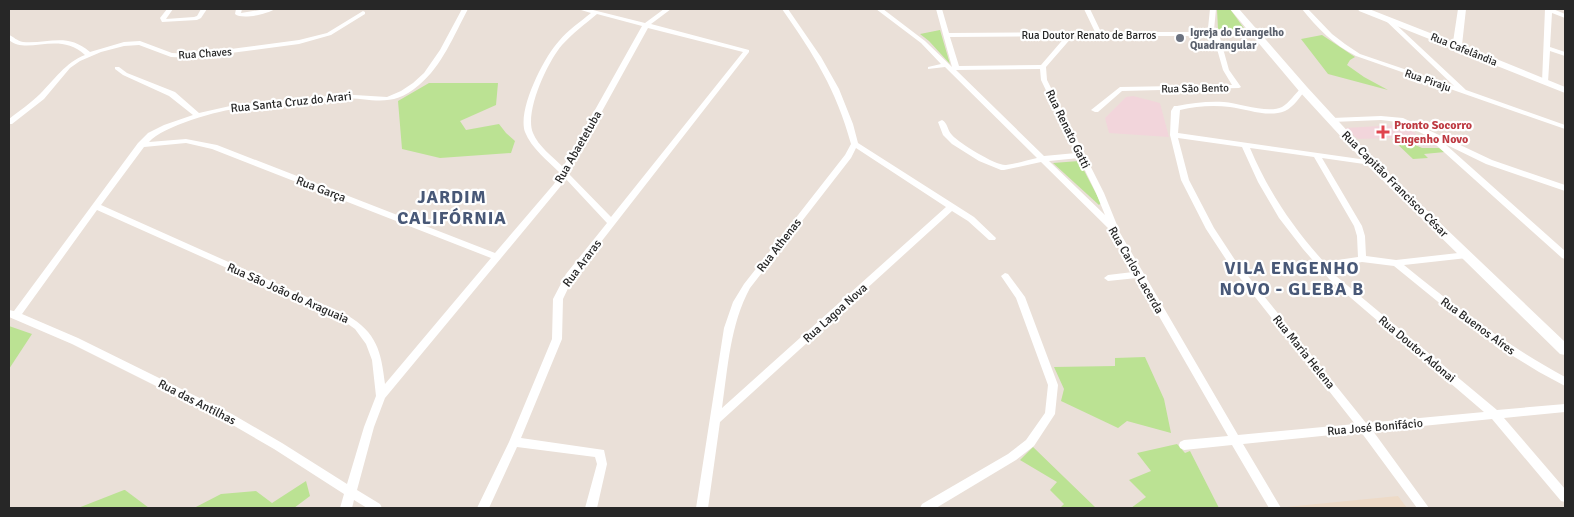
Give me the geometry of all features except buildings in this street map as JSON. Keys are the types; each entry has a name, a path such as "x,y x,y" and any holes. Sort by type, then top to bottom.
{"street":[{"path":"170,9 163,18 164,21 195,19 199,17 204,9"},
{"path":"238,9 238,14 240,15 272,9"},
{"name":"Rua Santa Cruz do Arari","path":"12,314 97,207 151,135 198,116 239,106 294,104 338,96 388,99 396,97 415,87 429,73 465,9"},
{"path":"583,9 646,25"},
{"name":"Rua Abaetetuba","path":"381,396 557,185 563,171 646,25 668,9"},
{"path":"785,9 826,68 843,102 855,144 971,219 992,238"},
{"name":"Rua Carlos Lacerda","path":"879,9 923,42 951,67 1115,230 1139,275 1275,508"},
{"path":"939,9 946,35 951,67"},
{"path":"1087,9 1099,35"},
{"path":"1209,30 1212,24 1213,9"},
{"name":"Rua Capitão Francisco César","path":"1234,9 1371,163 1565,350"},
{"name":"Rua Piraju","path":"1305,9 1319,26 1346,49 1565,127"},
{"name":"Rua Cafelândia","path":"1362,9 1565,90"},
{"path":"1457,46 1462,9"},
{"path":"1545,82 1549,9 1565,16"},
{"name":"Rua Chaves","path":"9,122 41,97 68,67 89,55 134,43 146,44 177,56 208,54 299,42 329,34 363,13"},
{"path":"595,13 557,47 537,82 528,116 528,130 533,141 612,223"},
{"path":"1387,19 1466,93"},
{"name":"Rua Araras","path":"483,508 514,442 557,339 558,299 569,276 747,51 646,25"},
{"name":"Rua Doutor Renato de Barros","path":"946,35 1199,34 1209,30"},
{"name":"Rua São Bento","path":"1095,110 1120,89 1236,87 1226,70 1216,34 1209,30"},
{"path":"930,68 1043,67 1071,35"},
{"path":"9,37 14,42 22,44 54,40 65,41 82,47 89,55"},
{"path":"1547,48 1565,54"},
{"name":"Rua Renato Gatti","path":"1043,67 1044,80 1115,230"},
{"path":"117,68 125,74 172,94 198,116"},
{"name":"Rua Maria Helena","path":"1303,88 1288,106 1281,110 1271,111 1228,105 1194,105 1177,108 1174,112 1174,135 1185,180 1210,229 1232,262 1365,429 1423,508"},
{"path":"1332,120 1390,118 1409,123 1430,135 1489,162 1565,188"},
{"path":"942,122 947,135 955,142 982,159 1004,168 1043,159 1081,155"},
{"path":"1174,135 1371,163"},
{"path":"1430,135 1565,256"},
{"name":"Rua Garça","path":"142,145 186,140 214,147 496,257"},
{"name":"Rua Athenas","path":"702,508 717,419 729,328 738,302 747,286 848,156 855,144"},
{"name":"Rua Doutor Adonai","path":"1245,145 1255,172 1270,199 1322,266 1333,278 1495,415 1565,497"},
{"path":"1317,156 1358,226 1361,236 1362,259"},
{"name":"Rua Lagoa Nova","path":"717,419 952,206"},
{"name":"Rua São João do Araguaia","path":"97,207 344,316 358,326 370,342 377,360 381,396 369,427 346,508"},
{"path":"1322,266 1362,259 1396,263 1467,255"},
{"name":"Rua Buenos Aíres","path":"1396,263 1459,313 1511,350 1565,382"},
{"path":"1108,278 1139,275"},
{"path":"926,508 1018,453 1030,443 1050,414 1053,385 1020,297 1005,276"},
{"name":"Rua das Antilhas","path":"12,314 92,349 228,418 278,446 376,508"},
{"name":"Rua José Bonifácio","path":"1184,445 1365,429 1565,408"},
{"path":"514,442 600,453 602,464 591,508"}],"shaded area":[{"path":"1133,96 1160,103 1169,137 1109,133 1105,118 1126,97"},
{"name":"Pronto Socorro Engenho Novo","path":"1397,125 1414,132 1419,137 1358,139 1345,128"},
{"path":"1398,496 1407,508 1286,507"}],"green space":[{"path":"1217,9 1230,9 1246,31 1218,29"},
{"path":"940,30 950,64 920,34"},
{"path":"1322,35 1355,57 1347,65 1388,90 1328,74 1301,39"},
{"path":"429,83 498,83 496,105 460,121 466,130 499,124 515,141 511,153 440,158 402,149 398,101"},
{"path":"1400,138 1422,148 1439,148 1445,152 1424,154 1428,158 1413,159 1392,139"},
{"path":"1079,161 1101,203 1099,205 1053,163"},
{"path":"9,326 32,334 9,369"},
{"path":"1145,357 1164,399 1171,433 1127,421 1118,428 1061,401 1064,389 1054,367 1115,366 1115,358"},
{"path":"1177,444 1185,453 1190,451 1219,508 1131,508 1146,497 1129,480 1151,471 1137,453"},
{"path":"1033,447 1096,508 1060,508 1064,504 1050,490 1057,482 1020,460"},
{"path":"306,481 310,496 294,508 194,508 221,494 256,491 272,503"},
{"path":"124,490 149,508 78,508"}],"place":[{"name":"Igreja do Evangelho Quadrangular","path":"1180,38"},
{"name":"Pronto Socorro Engenho Novo","path":"1383,132"}],"district":[{"name":"JARDIM CALIFÓRNIA","path":"452,207"},
{"name":"VILA ENGENHO NOVO - GLEBA B","path":"1292,278"}]}
